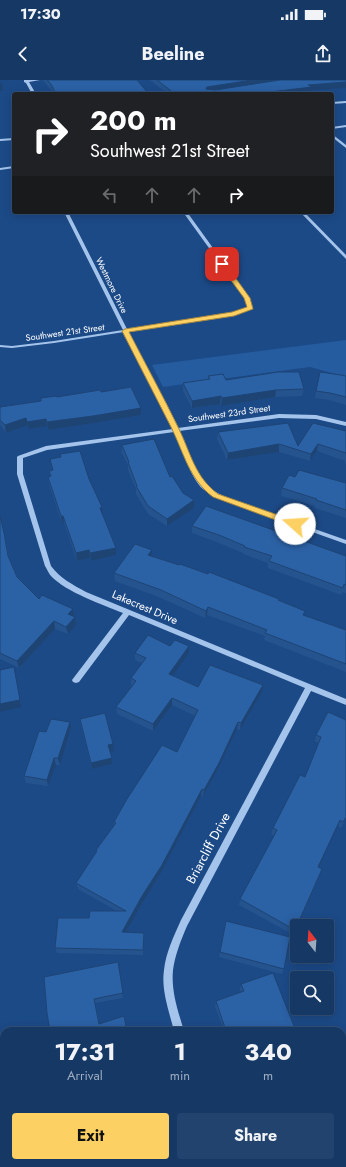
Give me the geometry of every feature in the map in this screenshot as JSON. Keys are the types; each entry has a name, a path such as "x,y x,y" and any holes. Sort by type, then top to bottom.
{"street":[{"path":"33,92 26,81 38,80"},
{"path":"334,103 346,102"},
{"path":"334,128 346,126"},
{"path":"334,137 346,147"},
{"path":"0,140 12,139"},
{"path":"0,169 12,167"},
{"name":"Westmore Drive","path":"67,214 176,430 196,475 204,487 216,495 346,542"},
{"name":"Southwest 21st Street","path":"0,346 12,347 39,344 125,331 234,314 251,308 247,298 186,214"},
{"path":"304,214 346,258"},
{"name":"Southwest 23rd Street","path":"20,457 46,448 294,415 330,419 346,424"},
{"name":"Lakecrest Drive","path":"20,457 20,474 45,560 54,575 84,594 346,702"},
{"path":"76,680 128,612"},
{"name":"Briarcliff Drive","path":"178,1027 170,998 168,981 170,962 175,944 184,923 308,687"}],"shaded area":[{"path":"346,340 346,377 310,367 163,387 152,365"}],"building":[{"path":"47,80 137,80 147,92 55,92"},
{"path":"157,80 252,80 207,87 206,89 215,90 280,80 346,80 346,82 308,85 312,87 270,92 172,92"},
{"path":"278,372 299,372 304,389 276,390 192,401 183,383 210,379 208,376 223,374 226,380"},
{"path":"320,372 346,376 346,397 316,391"},
{"path":"131,387 141,408 47,422 46,419 27,422 26,418 5,425 0,420 0,407 41,401 41,398 100,390 101,392"},
{"path":"288,423 298,446 313,423 346,431 346,453 318,444 311,454 279,444 228,453 218,432"},
{"path":"154,439 170,477 172,476 183,493 194,500 167,519 148,506 136,486 122,445"},
{"path":"80,451 89,479 102,507 100,508 116,548 90,553 89,550 76,553 63,516 61,516 48,477 51,476 49,471 53,470 50,459 61,457 60,454"},
{"path":"299,470 346,483 346,510 282,488 289,475 295,477"},
{"path":"206,506 346,556 346,585 344,584 343,588 269,561 272,556 244,547 245,546 219,535 192,526"},
{"path":"0,516 8,556 17,577 39,599 42,595 73,609 68,614 75,617 66,627 54,621 17,661 0,653"},
{"path":"135,544 152,550 148,555 208,574 209,572 279,599 278,600 305,611 303,615 346,630 346,664 265,633 267,630 208,607 206,611 161,590 114,573"},
{"path":"148,635 170,646 175,640 189,646 169,674 198,687 210,665 263,685 241,723 238,722 219,763 204,790 202,789 162,865 142,896 122,932 144,933 143,950 55,948 58,918 89,918 90,911 126,911 76,883 97,851 96,850 116,823 114,822 127,799 162,745 177,752 198,710 172,698 153,724 116,707 136,681 131,678 146,658 135,653"},
{"path":"14,667 20,700 0,704 0,670"},
{"path":"328,712 346,720 346,817 343,822 340,820 318,867 322,869 300,919 290,919 290,927 240,899 277,830 273,828 300,775 305,777 321,737 316,735"},
{"path":"105,713 113,744 108,745 112,758 91,763 80,719"},
{"path":"51,719 70,722 58,758 54,758 47,780 24,776 39,731 46,732"},
{"path":"226,921 290,937 284,969 220,952"},
{"path":"118,962 123,993 94,999 99,1024 124,1016 126,1027 49,1027 44,977"},
{"path":"273,973 294,1027 225,1027 216,1001 244,991 241,984"}],"route":[{"path":"222,264 247,298 251,308 234,314 125,331 176,430 196,475 204,487 216,495 230,501 295,524"}]}
